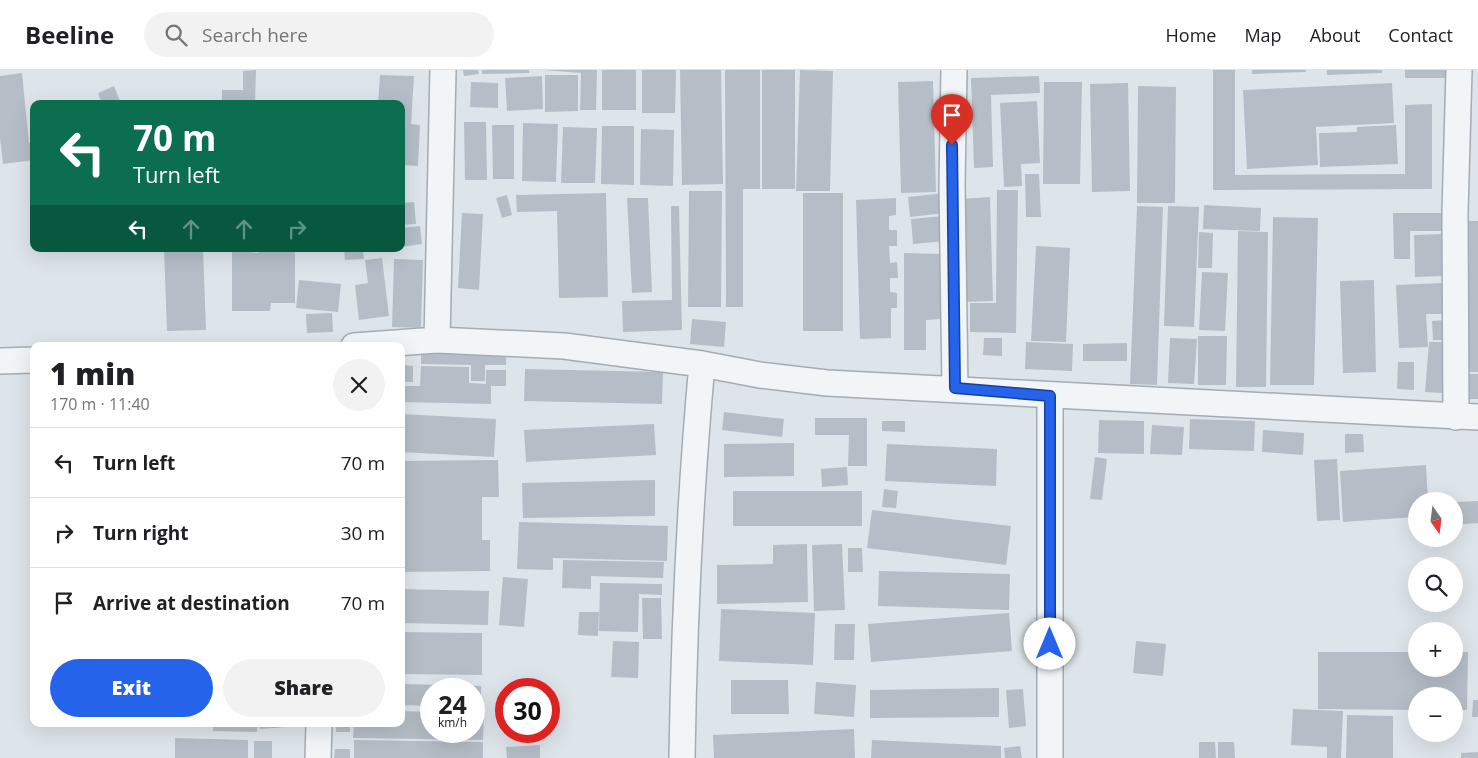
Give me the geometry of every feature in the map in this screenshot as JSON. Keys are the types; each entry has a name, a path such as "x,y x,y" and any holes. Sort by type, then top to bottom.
{"street":[{"path":"437,340 443,70"},
{"path":"954,70 952,185 955,388"},
{"path":"405,342 437,340 564,346 827,383 955,388 1050,396 1467,417 1455,213 1459,70"},
{"path":"0,361 30,360"},
{"path":"682,758 685,593 702,364"},
{"path":"1050,396 1050,758"},
{"path":"318,758 319,727"}],"building":[{"path":"256,70 255,100 222,100 222,90 243,90 243,71"},
{"path":"463,70 478,70 479,74 464,76"},
{"path":"482,70 529,70 529,73 482,74"},
{"path":"543,70 597,70 596,110 580,110 581,73"},
{"path":"602,70 636,70 636,110 602,110"},
{"path":"642,70 676,70 675,113 642,113"},
{"path":"680,70 721,70 723,184 682,185"},
{"path":"725,70 760,70 760,189 743,189 743,307 726,307"},
{"path":"762,70 795,70 795,189 762,189"},
{"path":"800,70 833,71 830,191 796,191"},
{"path":"1213,70 1235,70 1235,175 1405,174 1405,105 1432,104 1432,189 1213,190"},
{"path":"1252,70 1306,70 1306,72 1252,74"},
{"path":"1327,70 1382,70 1382,73 1327,75"},
{"path":"1405,70 1447,70 1447,78 1405,78"},
{"path":"22,73 30,143 30,161 3,164 0,138 0,76"},
{"path":"380,75 414,76 411,124 420,125 418,166 405,165 405,100 378,100"},
{"path":"545,75 578,75 578,111 545,112"},
{"path":"542,76 543,109 507,111 505,78"},
{"path":"1039,76 1040,93 991,95 993,167 974,168 971,78"},
{"path":"933,81 936,192 901,193 898,82"},
{"path":"471,82 498,83 498,108 470,107"},
{"path":"1044,82 1082,82 1080,184 1043,184"},
{"path":"1128,83 1130,191 1092,192 1090,84"},
{"path":"1392,83 1394,123 1316,127 1318,165 1247,169 1243,90"},
{"path":"114,86 119,100 101,100 98,93"},
{"path":"1138,86 1176,87 1175,203 1137,203"},
{"path":"1037,101 1040,163 1021,164 1022,186 1004,187 1000,103"},
{"path":"464,122 486,122 487,180 465,180"},
{"path":"523,123 558,124 556,182 522,181"},
{"path":"492,125 514,125 514,179 493,179"},
{"path":"1396,125 1398,164 1320,167 1319,133 1357,132 1357,127"},
{"path":"602,126 634,126 634,185 601,184"},
{"path":"563,127 597,128 595,183 561,183"},
{"path":"641,129 674,130 673,186 640,185"},
{"path":"1025,174 1039,174 1041,217 1026,217"},
{"path":"997,190 1018,190 1016,333 970,332 970,303 996,303"},
{"path":"689,191 722,191 721,307 688,307"},
{"path":"606,193 608,297 559,298 557,211 517,212 516,195"},
{"path":"803,193 843,193 843,331 803,331"},
{"path":"945,193 946,213 910,217 908,197"},
{"path":"507,195 512,215 502,218 496,198"},
{"path":"990,197 993,301 963,302 960,199"},
{"path":"627,198 648,198 652,292 632,293"},
{"path":"896,198 896,215 889,216 889,230 897,230 897,246 889,246 890,263 897,262 898,278 890,278 890,292 897,293 897,308 891,308 891,338 860,339 856,200"},
{"path":"414,202 416,224 405,225 405,203"},
{"path":"1204,205 1261,208 1260,231 1203,229"},
{"path":"671,206 679,206 682,330 623,332 622,301 672,300"},
{"path":"1137,206 1163,207 1157,385 1130,384"},
{"path":"1168,206 1199,207 1194,327 1164,326"},
{"path":"462,213 483,214 479,290 458,288"},
{"path":"1393,213 1443,213 1443,231 1410,231 1410,259 1394,259"},
{"path":"944,216 946,241 913,244 911,219"},
{"path":"1273,217 1318,218 1314,385 1270,385"},
{"path":"1464,221 1478,221 1478,372 1462,372"},
{"path":"420,226 422,244 405,246 405,228"},
{"path":"1238,231 1268,232 1266,387 1236,387"},
{"path":"1199,232 1213,233 1212,268 1198,268"},
{"path":"1446,234 1446,276 1415,277 1414,235"},
{"path":"1036,246 1070,248 1066,342 1031,341"},
{"path":"164,252 203,252 206,330 167,331"},
{"path":"232,252 295,252 295,303 271,303 270,311 232,311"},
{"path":"344,252 363,252 364,259 345,260"},
{"path":"904,253 940,254 940,319 926,320 926,350 904,350"},
{"path":"382,258 389,316 359,320 355,285 368,283 365,260"},
{"path":"394,259 423,260 421,328 392,327"},
{"path":"1202,272 1228,273 1225,331 1199,330"},
{"path":"299,280 341,284 338,312 296,308"},
{"path":"1374,280 1376,372 1343,373 1340,281"},
{"path":"1442,283 1444,314 1426,314 1428,347 1399,348 1396,285"},
{"path":"332,313 333,332 307,333 306,314"},
{"path":"692,319 726,322 724,347 690,344"},
{"path":"1446,320 1446,340 1433,340 1432,321"},
{"path":"1198,336 1227,336 1226,385 1198,385"},
{"path":"984,338 1002,338 1002,356 983,355"},
{"path":"1170,338 1197,339 1194,384 1168,383"},
{"path":"1026,342 1073,344 1072,371 1025,369"},
{"path":"1429,342 1445,342 1442,393 1425,392"},
{"path":"1127,343 1127,361 1083,361 1083,344"},
{"path":"421,347 506,349 506,365 485,365 485,381 471,381 471,365 421,364"},
{"path":"1398,362 1414,362 1414,390 1397,389"},
{"path":"405,365 413,366 413,382 405,382"},
{"path":"421,366 469,367 469,383 486,384 486,370 506,370 506,386 491,386 491,404 405,402 405,386 420,386"},
{"path":"525,369 663,372 662,404 524,401"},
{"path":"1459,374 1478,374 1478,399 1459,399"},
{"path":"724,412 784,419 782,437 722,430"},
{"path":"405,414 496,419 494,457 405,452"},
{"path":"815,418 867,418 867,466 848,466 849,435 815,435"},
{"path":"1190,419 1255,421 1254,451 1189,449"},
{"path":"1099,420 1144,421 1144,454 1098,453"},
{"path":"882,421 905,421 905,432 882,431"},
{"path":"654,424 656,455 526,462 524,430"},
{"path":"1152,425 1184,427 1182,455 1150,454"},
{"path":"1263,430 1304,433 1303,455 1262,452"},
{"path":"1345,434 1363,434 1364,452 1345,453"},
{"path":"794,443 794,476 724,477 724,444"},
{"path":"887,444 997,449 996,486 885,481"},
{"path":"1095,457 1107,459 1102,500 1090,499"},
{"path":"1337,459 1340,520 1317,521 1314,460"},
{"path":"498,460 499,497 482,497 482,540 490,540 490,571 405,572 405,461"},
{"path":"1426,465 1428,492 1408,492 1408,518 1343,522 1340,471"},
{"path":"847,467 848,485 822,487 821,469"},
{"path":"655,480 655,516 523,518 522,483"},
{"path":"884,489 898,491 896,508 882,507"},
{"path":"733,491 862,491 862,526 733,526"},
{"path":"1478,501 1478,523 1463,524 1463,502"},
{"path":"872,510 1011,526 1006,565 867,548"},
{"path":"519,522 668,526 667,561 553,558 553,570 517,569"},
{"path":"807,544 808,602 717,604 717,565 773,564 773,545"},
{"path":"842,544 845,610 814,611 812,545"},
{"path":"848,548 862,548 863,572 848,572"},
{"path":"563,560 664,562 663,578 591,576 591,589 562,588"},
{"path":"879,571 1010,574 1009,610 878,606"},
{"path":"503,577 528,579 524,627 499,625"},
{"path":"600,583 662,584 662,595 639,594 638,632 599,631"},
{"path":"405,589 489,591 488,625 405,623"},
{"path":"642,598 661,598 662,639 643,639"},
{"path":"721,609 815,613 813,665 719,661"},
{"path":"579,612 599,612 598,636 578,635"},
{"path":"1009,613 1012,651 871,662 868,624"},
{"path":"835,624 855,624 854,660 834,660"},
{"path":"405,632 482,633 482,675 405,674"},
{"path":"613,641 639,642 638,678 611,677"},
{"path":"1136,641 1166,644 1163,676 1133,673"},
{"path":"1318,652 1408,652 1408,677 1463,677 1463,652 1468,652 1467,710 1463,710 1463,687 1408,687 1408,710 1318,709"},
{"path":"731,680 788,680 789,714 731,714"},
{"path":"816,682 856,685 854,717 814,714"},
{"path":"405,684 420,684 420,706 405,705"},
{"path":"999,688 999,717 870,718 870,690"},
{"path":"1023,689 1026,726 1009,728 1006,690"},
{"path":"1473,700 1478,700 1478,717 1472,717"},
{"path":"1293,709 1343,711 1341,758 1327,758 1327,747 1291,745"},
{"path":"405,711 420,712 420,739 353,738 354,727 405,727"},
{"path":"1347,715 1393,716 1393,758 1346,758"},
{"path":"213,727 257,727 257,732 213,731"},
{"path":"260,727 287,727 260,729"},
{"path":"336,727 350,727 350,732 336,732"},
{"path":"854,729 855,758 714,758 713,735"},
{"path":"175,738 248,740 248,758 175,758"},
{"path":"354,740 483,743 483,758 354,758"},
{"path":"872,740 1001,746 1001,758 871,758"},
{"path":"254,741 272,741 272,758 254,758"},
{"path":"1199,742 1215,742 1216,758 1199,758"},
{"path":"1218,742 1234,742 1235,758 1218,758"},
{"path":"540,745 540,758 507,758 506,747"},
{"path":"1020,746 1022,758 1005,758 1004,748"},
{"path":"335,749 350,749 350,758 334,758"},
{"path":"1478,752 1478,758 1461,758 1461,753"}],"route":[{"path":"952,145 955,388 1050,396 1050,644"}]}
